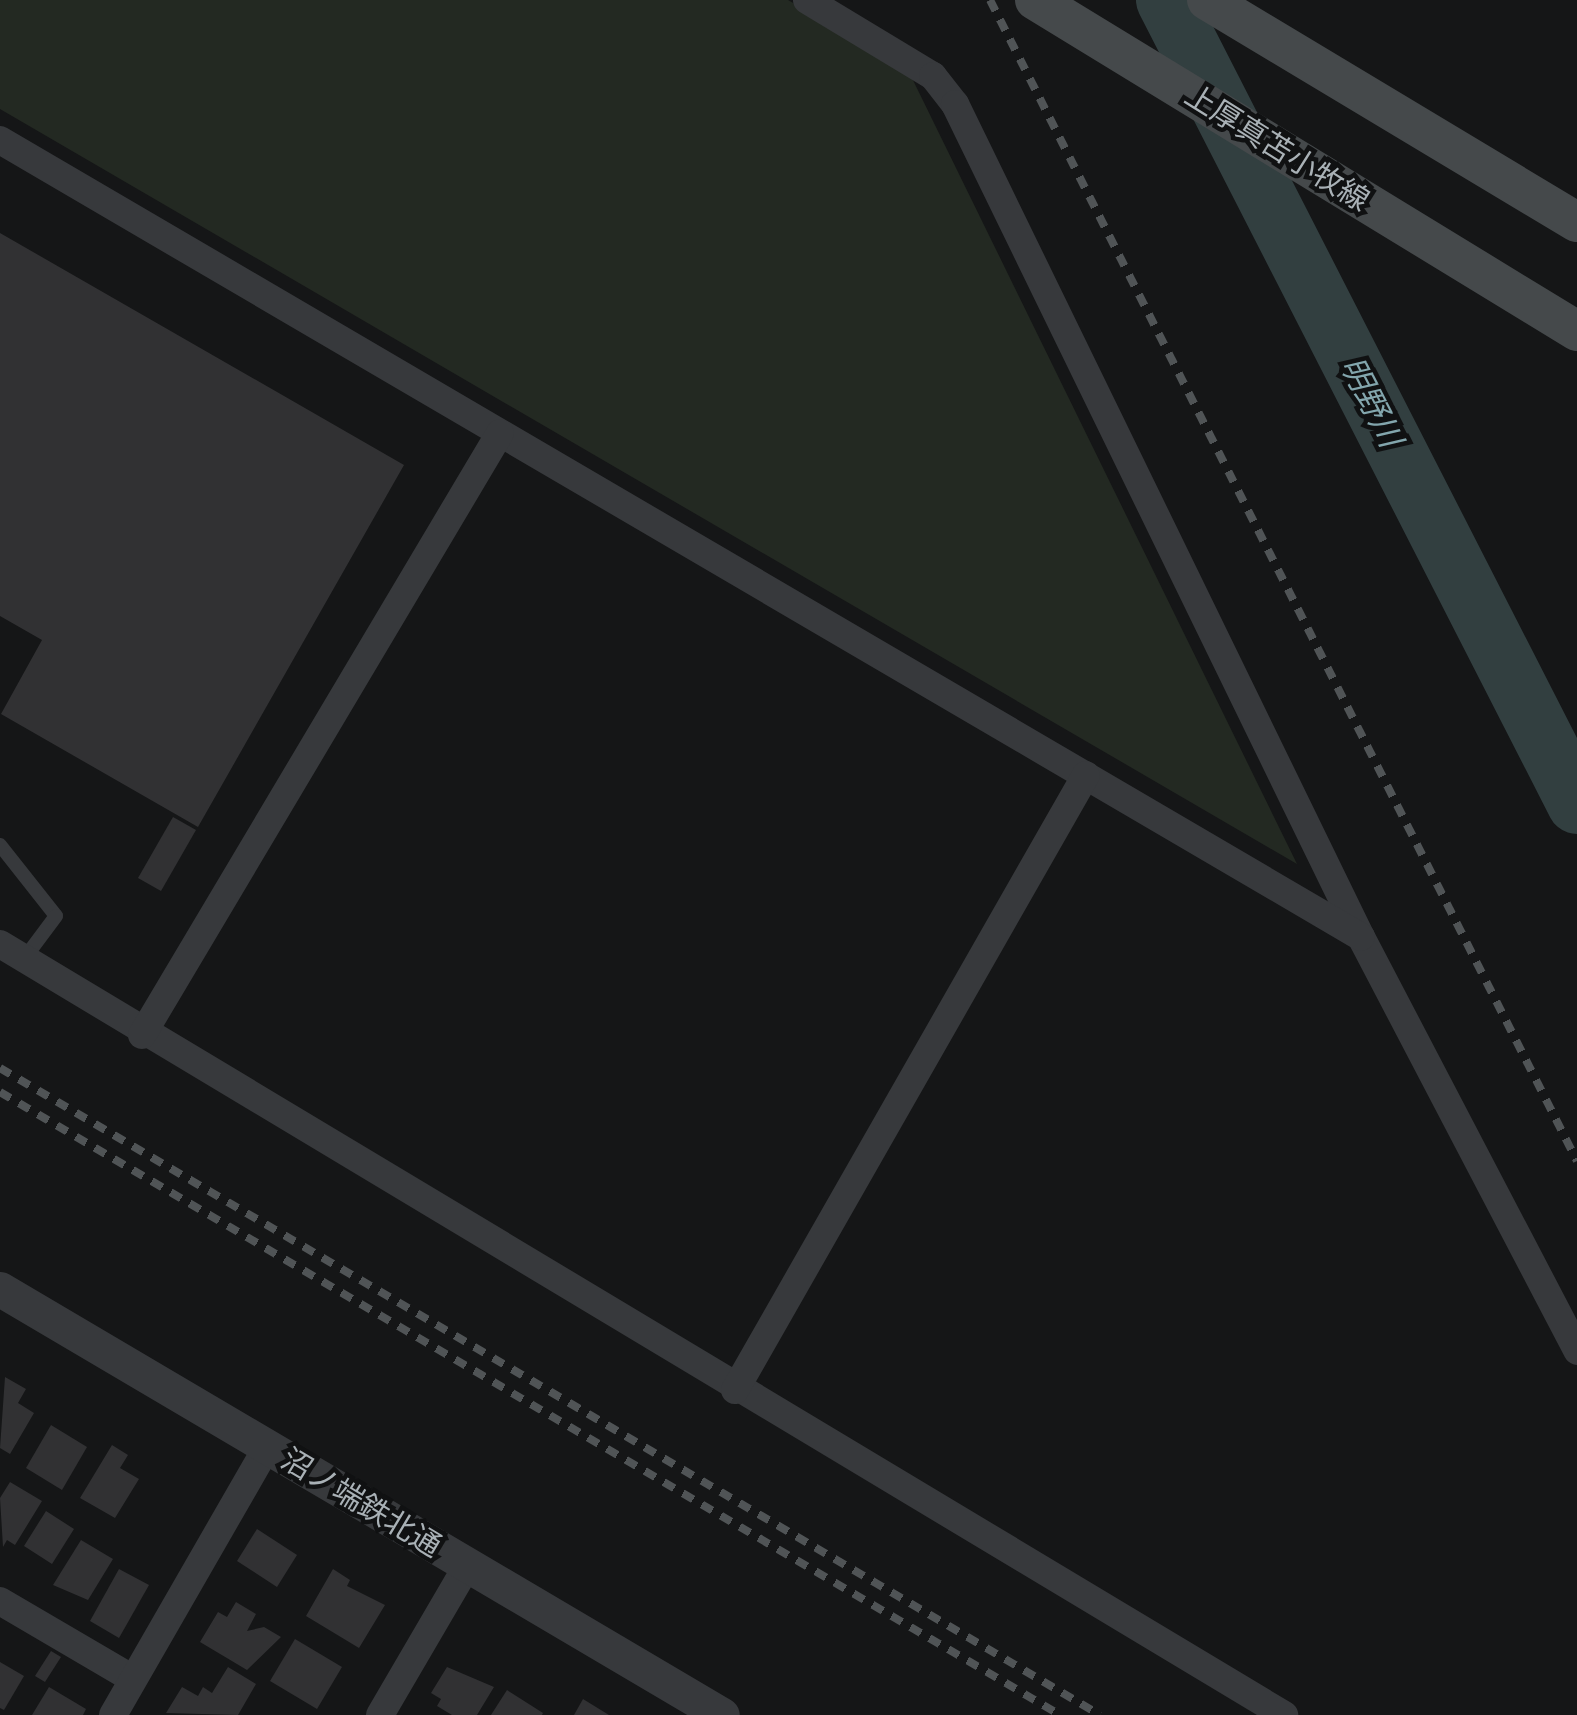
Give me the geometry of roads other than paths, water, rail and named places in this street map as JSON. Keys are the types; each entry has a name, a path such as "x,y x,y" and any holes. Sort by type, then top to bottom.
{"main road":[{"name":"上厚真苫小牧線","path":"1035,0 1577,331"},
{"path":"1206,0 1577,222"}],"street":[{"path":"808,0 933,76 955,104 1361,936 1577,1350"},
{"path":"0,140 1361,936"},
{"path":"142,1035 500,433"},
{"path":"735,1390 1086,775"},
{"path":"11,953 735,1390 1284,1715"},
{"name":"沼ノ端鉄北通","path":"0,1289 467,1566 677,1704 722,1715"},
{"path":"113,1715 267,1447"},
{"path":"380,1715 467,1566"},
{"path":"0,1601 133,1679"}],"lane":[{"path":"0,846 56,916 11,953"}],"waterway":[{"name":"明野川","path":"1166,0 1577,804"}],"railway":[{"path":"990,0 1577,1161"},
{"path":"0,1068 1100,1715"},
{"path":"0,1092 1060,1715"}]}
